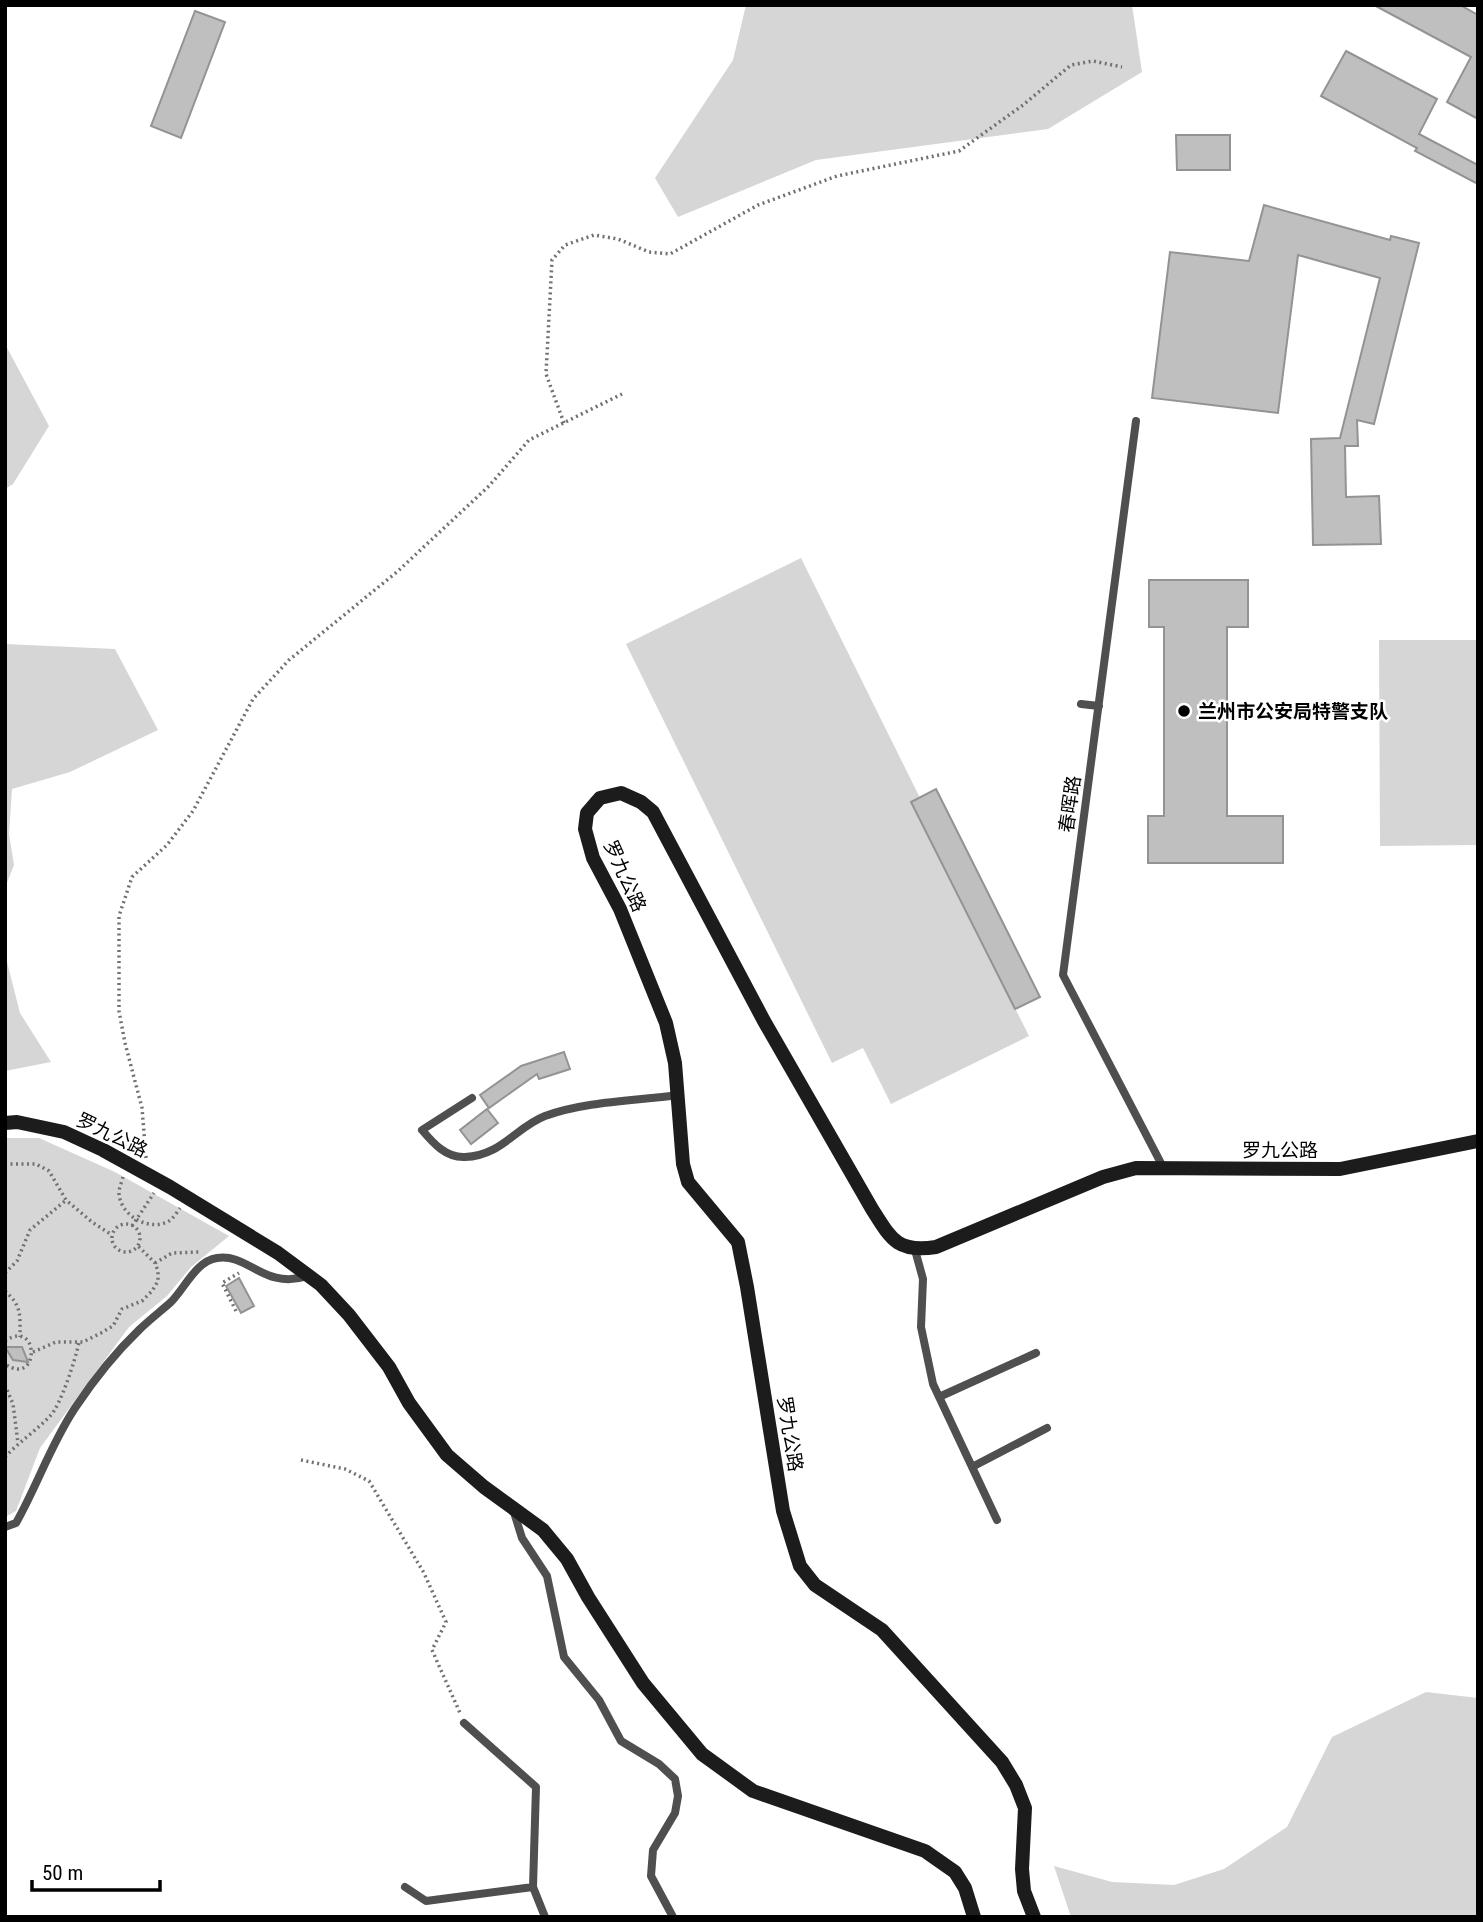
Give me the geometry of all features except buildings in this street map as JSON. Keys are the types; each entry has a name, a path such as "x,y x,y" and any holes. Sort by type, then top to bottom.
{"street":[{"name":"罗九公路","path":"1034,1917 1024,1891 1022,1869 1025,1808 1016,1785 1002,1762 882,1630 815,1586 800,1566 783,1511 747,1287 737,1242 688,1182 683,1164 675,1063 666,1023 620,909 593,858 585,829 587,813 600,798 621,793 641,802 653,812 764,1020 872,1209 887,1233 901,1245 915,1250 949,1242 1103,1177 1136,1168 1340,1169 1478,1141"},
{"name":"罗九公路","path":"5,1123 17,1122 64,1132 147,1174 278,1253 321,1285 349,1315 388,1367 447,1455 484,1487 543,1530 567,1559 643,1683 702,1754 753,1790 925,1851 955,1872 965,1888 974,1917"}],"lane":[{"name":"春晖路","path":"1136,421 1063,975 1164,1168"},
{"path":"1081,704 1098,706"},
{"path":"472,1098 422,1130 438,1149 464,1157 497,1149 543,1117 576,1108 678,1095"},
{"path":"915,1250 923,1279 921,1326 933,1384 997,1520"},
{"path":"5,1527 16,1523 74,1410 114,1358 138,1331 173,1300 202,1264 217,1258 237,1261 278,1279 295,1280 308,1276"},
{"path":"939,1397 1036,1353"},
{"path":"972,1467 1047,1428"},
{"path":"512,1506 522,1538 547,1576 564,1657 599,1700 621,1741 659,1764 675,1779 678,1796 675,1813 653,1850 651,1877 673,1917"},
{"path":"464,1723 536,1787 533,1887 545,1917"},
{"path":"405,1887 426,1900 533,1887"}],"path":[{"path":"564,423 546,374 552,260 565,245 594,236 618,239 649,252 670,254 758,205 837,176 959,151 1023,105 1071,65 1093,61 1122,67"},
{"path":"147,1174 142,1108 119,1011 119,916 132,877 167,845 193,811 253,699 289,660 398,571 489,486 529,440 622,394"},
{"path":"5,1164 36,1164 49,1171 65,1200 112,1236 114,1245 121,1251 130,1252 138,1246 139,1233 132,1226 121,1225 112,1236"},
{"path":"124,1174 119,1193 122,1205 136,1220 150,1224 170,1221 183,1205"},
{"path":"132,1226 156,1191"},
{"path":"5,1273 17,1261 30,1230 65,1200"},
{"path":"33,1352 56,1342 79,1342 113,1326 122,1309 142,1301 152,1291 158,1281 158,1271 155,1263 138,1246"},
{"path":"155,1263 172,1253 191,1251 205,1252 217,1258"},
{"path":"236,1311 222,1283 250,1267"},
{"path":"5,1291 16,1300 19,1309 20,1337"},
{"path":"5,1342 20,1337 29,1342 33,1352 25,1366 14,1368 5,1364"},
{"path":"5,1457 57,1407 73,1368 79,1342"},
{"path":"5,1387 13,1404 18,1443"},
{"path":"301,1460 345,1469 369,1481 424,1573 446,1622 432,1650 464,1723"}],"shaded area":[{"path":"746,5 1132,5 1142,72 1048,129 816,160 678,217 655,178 733,60"},
{"path":"5,344 49,426 13,484 5,489"},
{"path":"801,558 920,798 912,802 1029,1036 891,1104 863,1048 832,1063 626,644"},
{"path":"1379,640 1478,640 1478,845 1380,846"},
{"path":"5,644 115,649 158,730 70,772 12,789 9,834 14,865 5,888"},
{"path":"5,954 20,1013 51,1062 5,1071"},
{"path":"5,1138 39,1138 115,1172 229,1236 191,1267 167,1296 129,1327 40,1448 16,1511 5,1517"},
{"path":"1426,1692 1478,1698 1478,1917 1071,1917 1054,1866 1112,1882 1174,1885 1224,1869 1287,1827 1332,1737"}],"place":[{"name":"兰州市公安局特警支队","path":"1184,711"}]}
